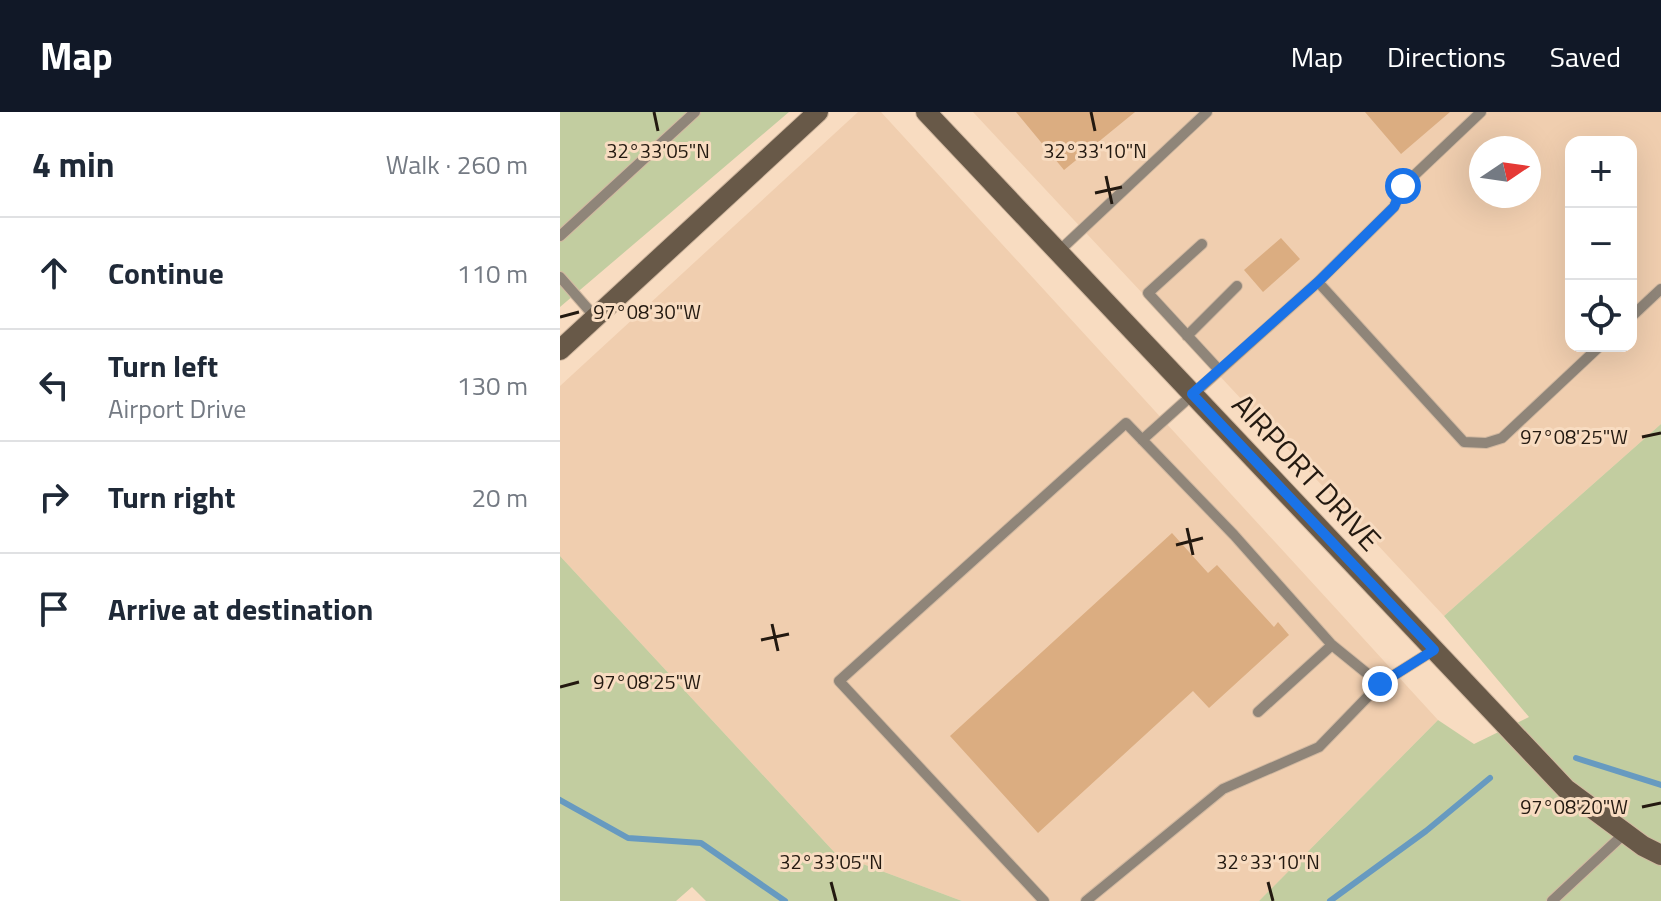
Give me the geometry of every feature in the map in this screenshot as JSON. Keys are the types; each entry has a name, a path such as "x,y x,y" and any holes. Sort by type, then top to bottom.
{"street":[{"path":"560,350 818,112"},
{"name":"AIRPORT DRIVE","path":"926,112 1566,789 1625,833 1661,855"}],"lane":[{"path":"560,236 695,112"},
{"path":"1058,252 1207,112"},
{"path":"1142,440 1318,282 1394,207 1403,186 1481,112"},
{"path":"1202,244 1148,293 1219,370"},
{"path":"560,277 595,317"},
{"path":"1318,282 1464,442 1486,443 1502,438 1594,352"},
{"path":"1187,336 1237,286"},
{"path":"1637,311 1661,289"},
{"path":"1044,901 839,681 1126,423 1234,535 1332,645 1380,684"},
{"path":"1258,712 1332,645"},
{"path":"1086,901 1223,789 1319,747 1380,684 1434,650"},
{"path":"1552,901 1625,833"}],"shaded area":[{"path":"858,112 881,112 1438,720 1259,901 962,901 836,854 560,556 560,386"},
{"path":"973,112 1661,112 1661,424 1444,616"}],"green space":[{"path":"560,112 789,112 560,307"},
{"path":"1661,424 1661,901 1259,901 1438,720 1474,744 1529,717 1444,616"},
{"path":"560,556 836,854 962,901 706,901 692,887 676,901 560,901"}],"building":[{"path":"1016,112 1135,112 1064,170"},
{"path":"1365,112 1450,112 1401,154"},
{"path":"1281,238 1300,259 1263,292 1244,270"},
{"path":"1172,533 1208,573 1217,565 1274,627 1278,622 1289,635 1209,708 1193,691 1038,833 950,736"}],"waterway":[{"path":"1576,758 1661,785"},
{"path":"1330,901 1426,831 1490,778"},
{"path":"560,800 628,838 701,843 785,901"}],"route":[{"path":"1380,684 1434,650 1192,394 1318,282 1394,207 1403,186"}]}
